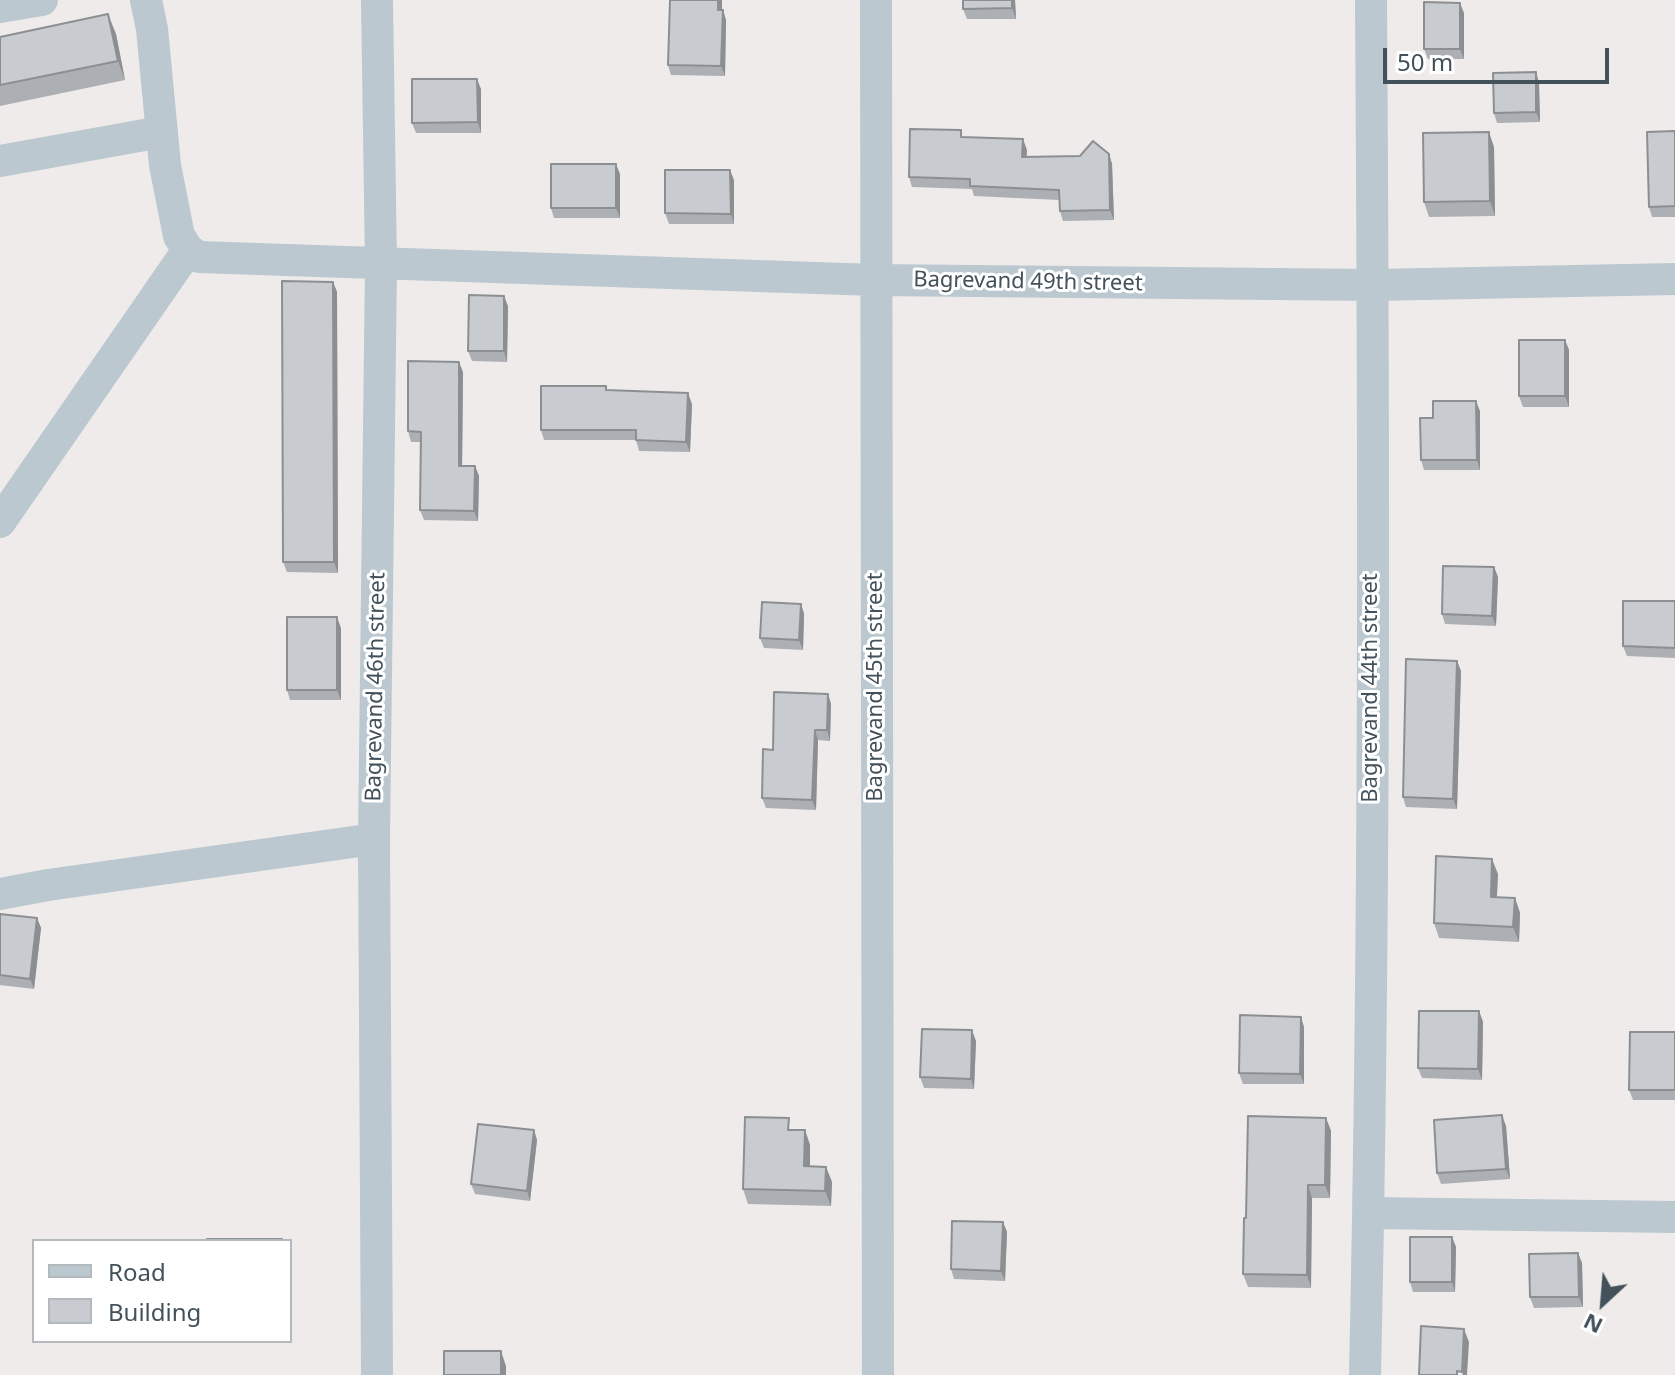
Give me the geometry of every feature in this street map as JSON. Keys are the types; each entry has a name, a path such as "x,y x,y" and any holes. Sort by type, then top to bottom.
{"street":[{"path":"0,7 42,0"},
{"path":"0,522 188,250 179,236 165,165 152,29 146,0"},
{"name":"Bagrevand 46th street","path":"377,0 381,264 374,839 377,1375"},
{"name":"Bagrevand 45th street","path":"876,0 878,1375"},
{"name":"Bagrevand 44th street","path":"1365,1375 1369,1213 1373,285 1371,0"},
{"path":"0,161 161,132"},
{"name":"Bagrevand 49th street","path":"188,250 199,257 215,259 875,280 1373,285 1675,279"},
{"path":"0,894 374,839"},
{"path":"1369,1213 1675,1217"}],"building":[{"path":"670,0 718,0 718,10 723,10 721,66 668,65"},
{"path":"963,0 1012,0 1012,8 963,9"},
{"path":"1424,2 1460,3 1460,49 1424,49"},
{"path":"108,14 118,61 0,85 0,37"},
{"path":"1536,72 1536,112 1494,113 1493,73"},
{"path":"412,79 477,79 478,122 412,123"},
{"path":"910,129 961,130 961,137 1023,139 1022,157 1080,156 1093,141 1109,154 1110,210 1060,211 1059,190 970,186 970,179 909,177"},
{"path":"1675,131 1675,206 1649,207 1647,132"},
{"path":"1489,132 1490,201 1424,202 1423,133"},
{"path":"551,164 616,164 616,208 551,208"},
{"path":"665,170 730,170 731,214 665,213"},
{"path":"282,281 333,282 334,562 283,562"},
{"path":"469,295 504,296 504,351 468,351"},
{"path":"1519,340 1565,340 1565,396 1519,396"},
{"path":"408,361 459,362 459,466 475,466 474,511 420,510 421,432 408,431"},
{"path":"541,386 606,386 606,390 688,393 686,442 636,440 636,430 541,430"},
{"path":"1433,401 1476,401 1477,460 1421,460 1420,418 1433,418"},
{"path":"1443,566 1494,567 1492,616 1442,614"},
{"path":"1623,601 1675,601 1675,648 1623,646"},
{"path":"762,602 801,604 799,640 760,638"},
{"path":"287,617 337,617 337,690 287,690"},
{"path":"1406,659 1457,661 1453,799 1403,797"},
{"path":"774,692 828,694 827,730 815,730 812,800 762,798 763,749 773,750"},
{"path":"1436,856 1492,859 1491,897 1515,898 1513,927 1434,923"},
{"path":"0,914 37,918 30,979 0,975"},
{"path":"1419,1011 1479,1011 1478,1069 1418,1068"},
{"path":"1240,1015 1301,1017 1300,1074 1239,1073"},
{"path":"922,1029 972,1030 971,1079 920,1077"},
{"path":"1630,1032 1675,1032 1675,1090 1629,1090"},
{"path":"1502,1115 1506,1169 1437,1173 1434,1120"},
{"path":"1248,1116 1326,1118 1325,1185 1308,1185 1307,1275 1243,1274"},
{"path":"745,1117 789,1118 788,1130 805,1130 804,1166 826,1167 825,1191 743,1189"},
{"path":"478,1124 534,1130 527,1191 471,1184"},
{"path":"952,1221 1003,1222 1001,1271 951,1269"},
{"path":"1410,1237 1452,1237 1452,1282 1410,1282"},
{"path":"1578,1253 1579,1297 1530,1297 1529,1254"},
{"path":"1421,1326 1464,1329 1462,1372 1457,1371 1457,1375 1419,1375"},
{"path":"444,1351 501,1351 501,1375 444,1375"}]}
